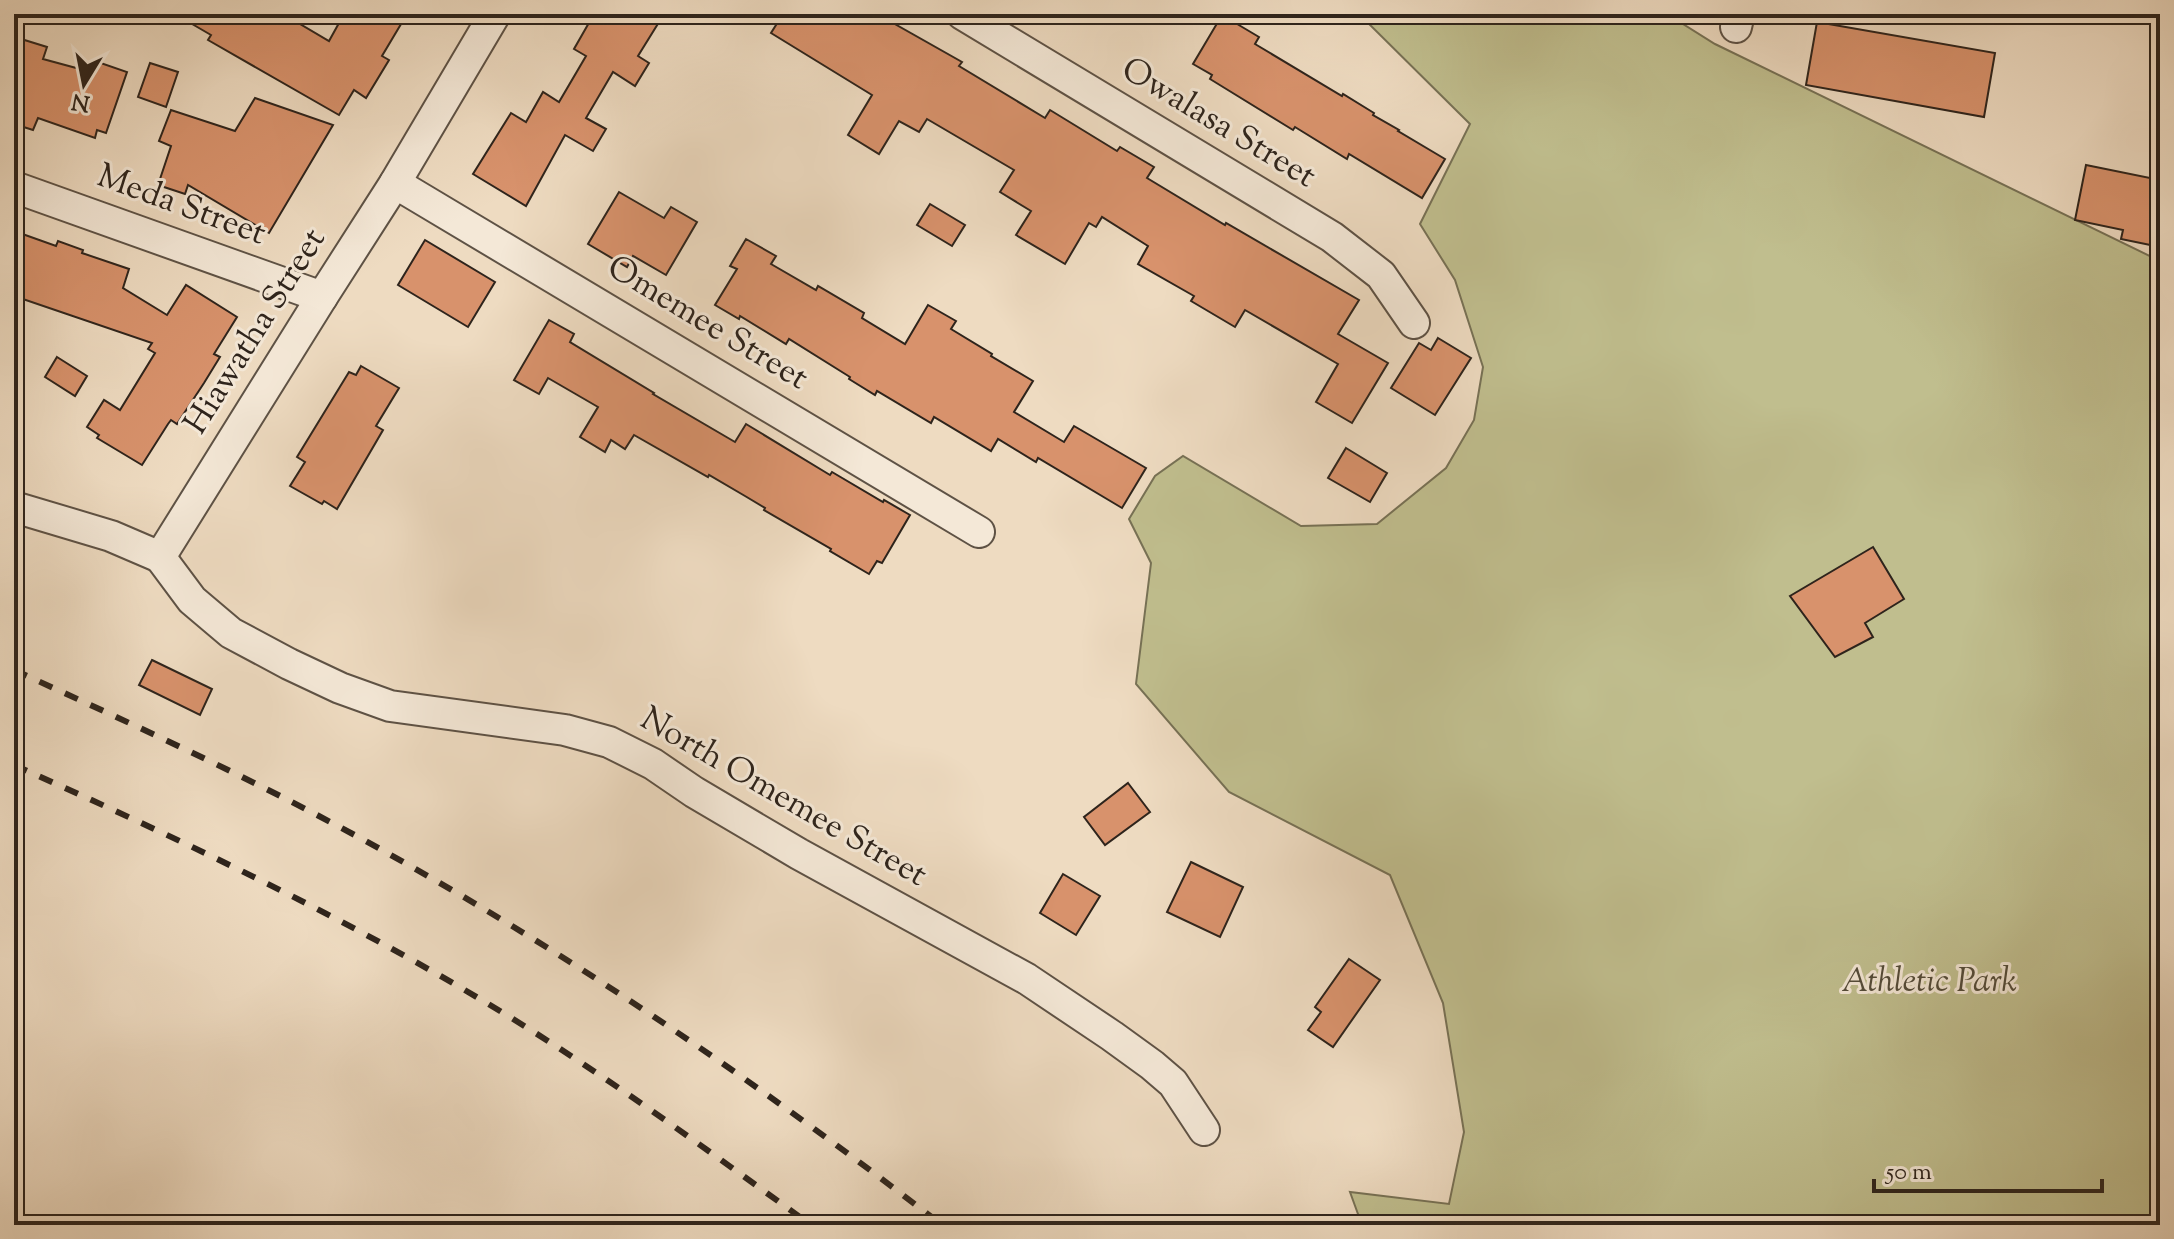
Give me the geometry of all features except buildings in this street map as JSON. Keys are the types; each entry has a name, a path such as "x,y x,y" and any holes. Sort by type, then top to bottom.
{"street":[{"name":"Hiawatha Street","path":"160,557 395,183 495,14"},
{"name":"Owalasa Street","path":"962,14 1332,237 1381,275 1414,323"},
{"name":"Omemee Street","path":"395,183 979,532"},
{"name":"Meda Street","path":"14,187 322,297"},
{"path":"14,507 111,536 160,557"},
{"name":"North Omemee Street","path":"160,557 192,600 231,633 340,688 390,706 565,730 609,742 653,764 799,854 1027,979 1152,1065 1173,1083 1204,1130"}],"green space":[{"name":"Athletic Park","path":"1359,14 1667,14 1715,44 2160,261 2160,1225 1362,1225 1350,1192 1449,1204 1464,1132 1443,1003 1390,875 1229,792 1136,684 1151,563 1129,519 1155,476 1183,456 1301,526 1377,524 1446,468 1474,420 1483,367 1455,280 1420,224 1470,124"}],"railway":[{"path":"14,670 251,781 389,854 533,939 741,1076 942,1225"},
{"path":"14,765 250,875 423,966 523,1025 607,1080 811,1225"}]}
